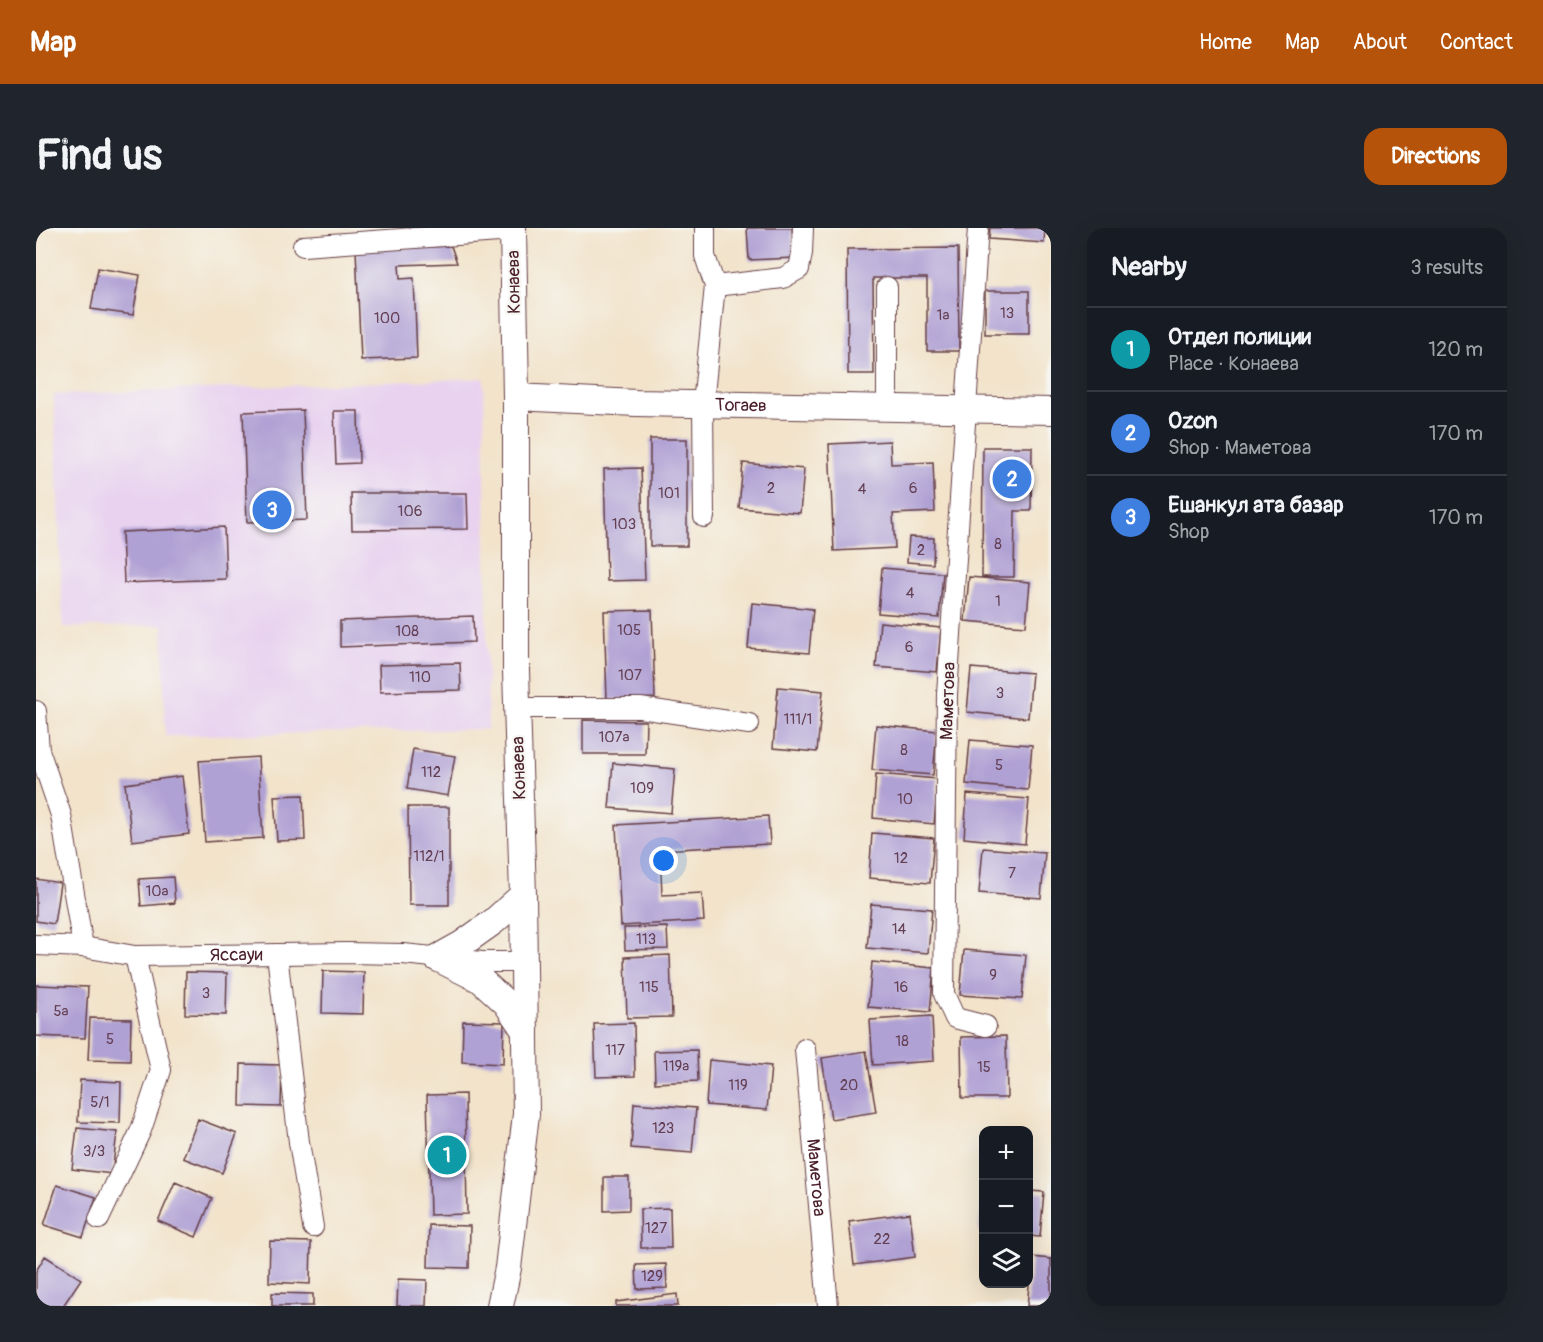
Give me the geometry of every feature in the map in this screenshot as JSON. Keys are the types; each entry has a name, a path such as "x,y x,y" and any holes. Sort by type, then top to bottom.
{"main road":[{"name":"Конаева","path":"500,1306 508,1268 526,1114 518,708 513,229"},
{"name":"Тогаев","path":"516,397 636,403 1051,411"},
{"path":"438,958 493,922 523,895"},
{"path":"438,958 481,980 506,1003 525,1030"}],"street":[{"path":"704,517 703,404 715,286 705,256 705,228"},
{"path":"715,286 783,278 799,269 802,254 802,228"},
{"path":"966,408 978,228"},
{"path":"303,246 513,229"},
{"path":"886,407 887,287"},
{"name":"Маметова","path":"966,408 947,694 944,994 955,1018 986,1026"},
{"path":"518,708 640,708 749,724"},
{"path":"36,711 39,750 61,815 83,947"},
{"name":"Яссауи","path":"36,945 83,947 135,957 403,954 482,962 524,962"},
{"path":"277,954 299,1142 313,1227"},
{"path":"99,1219 141,1130 161,1070 135,957"},
{"name":"Маметова","path":"805,1049 828,1306"}],"shaded area":[{"path":"484,378 488,729 165,736 163,625 63,628 54,395"}],"building":[{"path":"747,228 792,228 794,258 749,260"},
{"path":"990,228 1045,228 1044,243 989,239"},
{"path":"451,246 457,263 399,265 400,279 414,278 417,358 361,360 356,250"},
{"path":"958,248 959,351 927,351 927,278 873,278 874,374 848,374 847,249"},
{"path":"98,268 140,275 133,315 91,309"},
{"path":"985,291 1029,291 1029,334 985,334"},
{"path":"303,410 307,520 247,522 243,412"},
{"path":"334,411 358,411 359,463 336,464"},
{"path":"650,439 687,439 687,546 650,546"},
{"path":"890,441 891,464 933,462 935,512 893,514 895,548 834,551 829,444"},
{"path":"983,447 1032,447 1031,511 1015,511 1014,577 982,577"},
{"path":"743,463 804,469 800,513 739,508"},
{"path":"641,468 645,580 607,581 604,469"},
{"path":"351,493 467,493 468,529 352,530"},
{"path":"224,527 226,579 124,583 122,532"},
{"path":"909,537 934,538 933,564 907,562"},
{"path":"882,568 943,573 939,618 878,613"},
{"path":"969,577 1030,582 1026,626 965,621"},
{"path":"752,603 813,609 809,653 748,648"},
{"path":"652,610 655,698 607,700 604,611"},
{"path":"473,616 474,642 340,647 340,621"},
{"path":"880,622 941,628 937,672 876,667"},
{"path":"460,663 461,690 380,692 379,665"},
{"path":"971,668 1032,673 1028,718 967,712"},
{"path":"778,687 823,691 817,752 773,748"},
{"path":"583,720 646,721 645,754 583,754"},
{"path":"876,725 937,731 933,775 872,770"},
{"path":"970,740 1032,745 1028,790 966,784"},
{"path":"413,749 455,756 448,796 407,789"},
{"path":"258,757 263,838 205,842 199,761"},
{"path":"613,763 675,769 671,813 609,808"},
{"path":"876,774 938,779 934,824 873,818"},
{"path":"182,776 189,834 132,841 125,784"},
{"path":"967,794 1029,799 1025,844 964,838"},
{"path":"303,795 305,840 277,841 274,796"},
{"path":"408,807 449,807 449,905 409,905"},
{"path":"768,816 770,844 660,850 662,895 702,893 704,921 621,926 616,825"},
{"path":"872,833 934,838 930,883 869,878"},
{"path":"983,848 1045,853 1041,898 979,893"},
{"path":"173,877 175,903 141,906 139,879"},
{"path":"36,879 60,883 54,924 36,921"},
{"path":"871,904 932,909 928,953 867,948"},
{"path":"667,927 668,949 625,950 624,928"},
{"path":"964,950 1026,955 1022,999 960,995"},
{"path":"670,955 672,1017 627,1018 625,957"},
{"path":"872,962 934,968 930,1012 868,1007"},
{"path":"323,971 364,972 363,1014 322,1013"},
{"path":"186,972 227,973 226,1015 185,1014"},
{"path":"36,985 88,987 85,1038 36,1036"},
{"path":"932,1016 934,1061 873,1065 870,1020"},
{"path":"90,1018 131,1019 130,1061 88,1060"},
{"path":"463,1021 504,1022 503,1064 462,1062"},
{"path":"634,1023 635,1076 596,1077 594,1024"},
{"path":"1006,1036 1007,1098 962,1098 961,1037"},
{"path":"697,1050 698,1081 655,1083 654,1051"},
{"path":"866,1051 876,1112 831,1119 822,1058"},
{"path":"709,1060 771,1066 767,1110 706,1105"},
{"path":"241,1064 282,1065 281,1107 240,1106"},
{"path":"80,1080 121,1082 120,1123 78,1122"},
{"path":"465,1094 467,1214 430,1215 427,1095"},
{"path":"634,1103 696,1108 692,1153 631,1148"},
{"path":"198,1119 237,1134 222,1173 183,1158"},
{"path":"77,1128 117,1132 112,1174 72,1169"},
{"path":"604,1177 629,1177 629,1210 604,1211"},
{"path":"175,1182 212,1198 196,1237 158,1221"},
{"path":"57,1185 96,1197 83,1237 44,1225"},
{"path":"1033,1191 1044,1192 1040,1237 1033,1236"},
{"path":"670,1208 671,1248 641,1248 640,1209"},
{"path":"910,1213 915,1257 854,1265 849,1221"},
{"path":"429,1225 470,1226 469,1268 428,1267"},
{"path":"270,1241 311,1242 310,1284 269,1282"},
{"path":"45,1256 81,1279 63,1306 47,1306 36,1299 36,1271"},
{"path":"1033,1257 1051,1259 1051,1306 1027,1306 1029,1288 1033,1288"},
{"path":"666,1264 667,1288 637,1289 636,1265"},
{"path":"398,1279 427,1280 426,1306 397,1306"},
{"path":"272,1293 313,1294 313,1306 272,1306"},
{"path":"677,1294 678,1306 616,1306 616,1302"}],"place":[{"name":"Ozon","path":"1012,479"},
{"name":"Ешанкул ата базар","path":"272,510"},
{"name":"Отдел полиции","path":"447,1155"}]}
